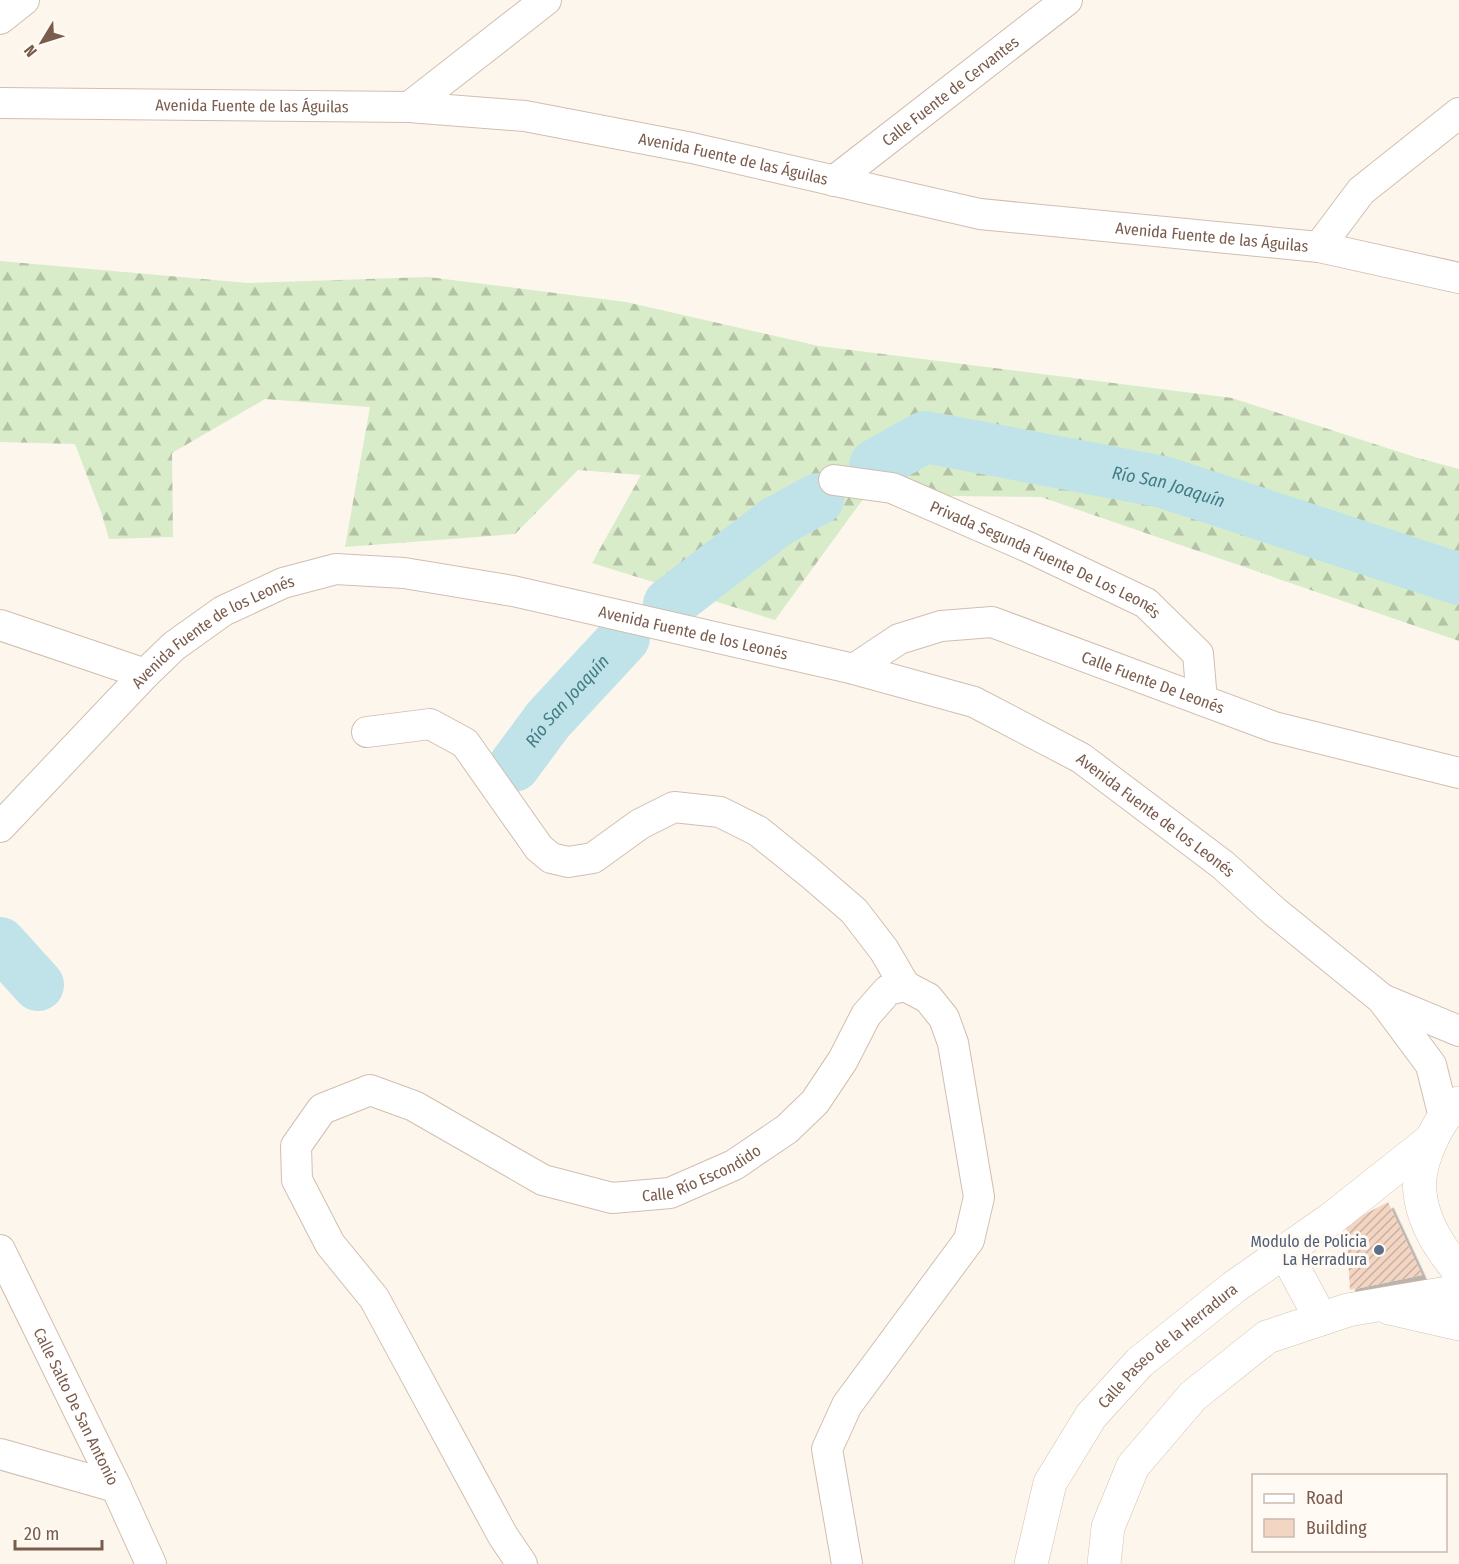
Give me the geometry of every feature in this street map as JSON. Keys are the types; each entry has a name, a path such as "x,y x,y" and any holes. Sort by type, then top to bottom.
{"main road":[{"name":"Calle Paseo de la Herradura","path":"1031,1564 1050,1484 1091,1416 1140,1362 1234,1287 1331,1218 1445,1119"},
{"path":"1445,1119 1422,1168 1420,1193 1433,1232 1442,1249 1459,1271"},
{"path":"1286,1251 1322,1319"},
{"path":"1104,1564 1108,1527 1133,1466 1193,1396 1267,1337 1348,1310 1459,1291"},
{"path":"1376,1305 1459,1324"}],"street":[{"path":"0,19 24,0"},
{"path":"409,107 546,0"},
{"name":"Calle Fuente de Cervantes","path":"834,182 1067,0"},
{"name":"Avenida Fuente de las Águilas","path":"0,103 409,107 525,116 692,148 834,182 980,213 1319,247 1459,278"},
{"path":"1319,247 1361,191 1459,113"},
{"name":"Privada Segunda Fuente De Los Leonés","path":"834,480 892,488 1028,546 1146,603 1198,654 1202,700"},
{"name":"Avenida Fuente de los Leonés","path":"0,828 174,646 223,611 283,583 336,569 404,573 513,591 854,669 974,702 1080,758 1224,865 1275,912 1382,999 1431,1065 1445,1119"},
{"name":"Calle Fuente De Leonés","path":"854,669 899,639 941,626 993,622 1274,727 1459,773"},
{"path":"0,625 146,674"},
{"path":"368,732 430,724 465,743 539,848 551,858 568,862 593,858 640,824 674,807 720,812 758,831 854,911 884,950 905,986 927,998 944,1018 953,1043 980,1197 969,1240 847,1405 827,1449 847,1564"},
{"name":"Calle Río Escondido","path":"522,1564 503,1536 374,1298 330,1244 297,1180 296,1146 322,1109 370,1090 414,1106 543,1180 612,1198 670,1193 734,1165 787,1130 820,1093 843,1060 866,1015 888,990 905,986"},
{"name":"Avenida Fuente de los Leonés","path":"1382,999 1459,1031"},
{"name":"Calle Salto De San Antonio","path":"0,1250 116,1486 151,1564"},
{"path":"0,1454 116,1486"}],"green space":[{"path":"0,261 248,283 428,277 626,302 819,346 1232,398 1459,469 1459,641 1041,497 866,495 775,620 592,563 641,475 578,470 515,534 345,547 370,407 265,399 172,453 173,537 109,539 75,444 0,442"}],"building":[{"name":"Modulo de Policia La Herradura","path":"1388,1202 1422,1275 1350,1290 1346,1224"}],"waterway":[{"name":"Río San Joaquín","path":"875,465 925,437 1163,482 1459,579"},
{"name":"Río San Joaquín","path":"669,604 776,522 818,499"},
{"name":"Río San Joaquín","path":"514,766 548,720 624,638"},
{"name":"Río San Joaquín","path":"0,943 38,985"}],"place":[{"name":"Modulo de Policia La Herradura","path":"1379,1250"}]}
